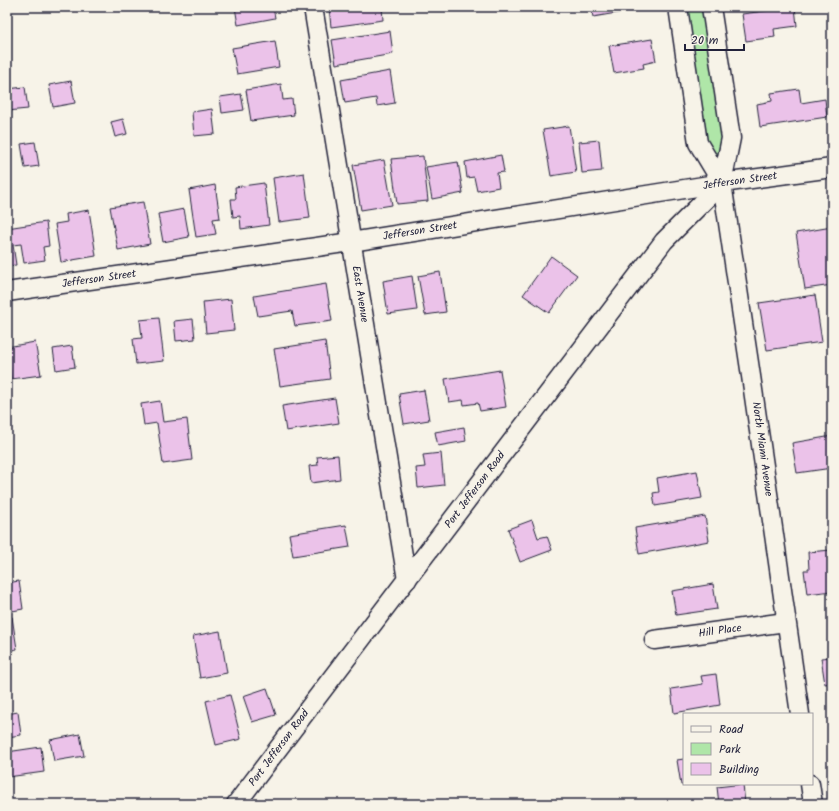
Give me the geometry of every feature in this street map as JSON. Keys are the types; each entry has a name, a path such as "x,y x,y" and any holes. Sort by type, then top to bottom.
{"street":[{"name":"East Avenue","path":"313,7 407,580"},
{"name":"North Miami Avenue","path":"678,7 698,143 722,183"},
{"name":"North Miami Avenue","path":"711,7 731,138 722,183 800,713"},
{"name":"Jefferson Street","path":"7,292 352,242 722,183 832,168"},
{"name":"Port Jefferson Road","path":"236,804 664,241 722,183"},
{"name":"Hill Place","path":"654,640 786,622"},
{"path":"810,785 813,804"}],"green space":[{"path":"678,7 711,7 731,138 722,183 698,143"}],"building":[{"path":"235,7 273,7 275,18 238,25"},
{"path":"329,7 382,7 383,20 331,27"},
{"path":"591,7 640,7 640,9 593,17"},
{"path":"795,7 797,26 774,29 775,37 746,41 742,14"},
{"path":"7,31 10,48 7,48"},
{"path":"390,31 393,54 336,64 332,40"},
{"path":"652,39 656,61 643,64 644,68 614,73 609,46"},
{"path":"275,41 279,67 237,74 232,48"},
{"path":"390,71 395,103 377,106 376,98 345,103 341,80"},
{"path":"71,81 75,103 53,107 49,85"},
{"path":"281,84 283,100 292,99 294,115 251,121 246,90"},
{"path":"25,87 28,109 7,111 7,89"},
{"path":"799,89 801,103 825,99 827,117 760,127 757,104 772,101 771,93"},
{"path":"241,94 244,110 222,113 220,97"},
{"path":"212,109 215,134 194,136 192,112"},
{"path":"123,119 127,134 115,137 111,122"},
{"path":"569,126 576,172 551,176 543,130"},
{"path":"599,140 602,171 582,173 579,142"},
{"path":"35,142 39,166 25,168 21,144"},
{"path":"501,155 504,172 497,173 499,187 477,191 474,177 467,178 465,162"},
{"path":"423,156 428,201 397,204 391,159"},
{"path":"384,160 392,205 361,210 353,165"},
{"path":"458,162 463,193 432,199 426,167"},
{"path":"304,173 310,218 279,222 273,178"},
{"path":"264,183 269,225 241,229 240,216 233,217 231,199 236,199 235,187"},
{"path":"215,185 220,218 213,219 216,234 196,237 189,190"},
{"path":"143,202 150,244 118,250 110,207"},
{"path":"184,209 189,237 163,242 158,214"},
{"path":"89,210 96,256 61,262 55,224 67,222 66,214"},
{"path":"46,222 49,246 43,247 45,260 24,263 21,244 13,245 16,265 7,266 7,228"},
{"path":"832,227 832,285 805,289 796,233"},
{"path":"551,256 577,275 549,313 523,295"},
{"path":"440,272 446,312 425,315 418,276"},
{"path":"412,276 417,310 388,314 383,281"},
{"path":"326,284 332,321 295,326 292,311 258,316 254,296"},
{"path":"815,295 822,342 767,350 759,303"},
{"path":"231,299 234,330 206,333 203,302"},
{"path":"159,318 164,361 136,364 133,339 142,338 140,320"},
{"path":"193,319 195,339 176,341 174,321"},
{"path":"325,341 330,379 280,386 274,349"},
{"path":"35,342 41,375 11,379 7,347"},
{"path":"72,346 75,367 56,370 53,349"},
{"path":"500,370 506,407 480,411 478,403 464,405 463,400 449,402 445,379"},
{"path":"424,390 429,420 404,424 399,394"},
{"path":"335,398 339,423 286,431 282,406"},
{"path":"160,401 163,422 187,419 192,460 163,464 157,423 144,425 141,404"},
{"path":"464,427 466,441 438,446 435,432"},
{"path":"832,436 832,468 797,473 792,443"},
{"path":"441,453 444,485 418,488 416,468 425,467 423,455"},
{"path":"338,455 340,479 311,483 309,466 318,465 317,457"},
{"path":"697,471 702,498 655,506 653,493 659,492 657,478"},
{"path":"705,516 709,541 639,554 635,528"},
{"path":"532,520 538,538 547,536 552,550 520,562 508,529"},
{"path":"346,525 350,547 293,556 289,534"},
{"path":"832,550 832,591 807,594 804,570 809,570 808,552"},
{"path":"19,581 23,609 7,612 7,583"},
{"path":"713,584 717,609 676,615 672,591"},
{"path":"12,617 17,649 7,651 7,618"},
{"path":"220,631 227,673 200,678 193,636"},
{"path":"832,657 832,683 825,684 821,658"},
{"path":"716,674 720,705 674,713 671,689 703,684 701,676"},
{"path":"267,688 276,715 252,722 243,696"},
{"path":"230,695 241,739 216,745 206,701"},
{"path":"18,712 21,735 7,737 7,714"},
{"path":"80,734 84,756 54,761 50,740"},
{"path":"41,747 44,772 8,777 7,752"},
{"path":"683,759 683,785 681,785 677,760"},
{"path":"743,785 745,804 719,804 717,787"}]}
